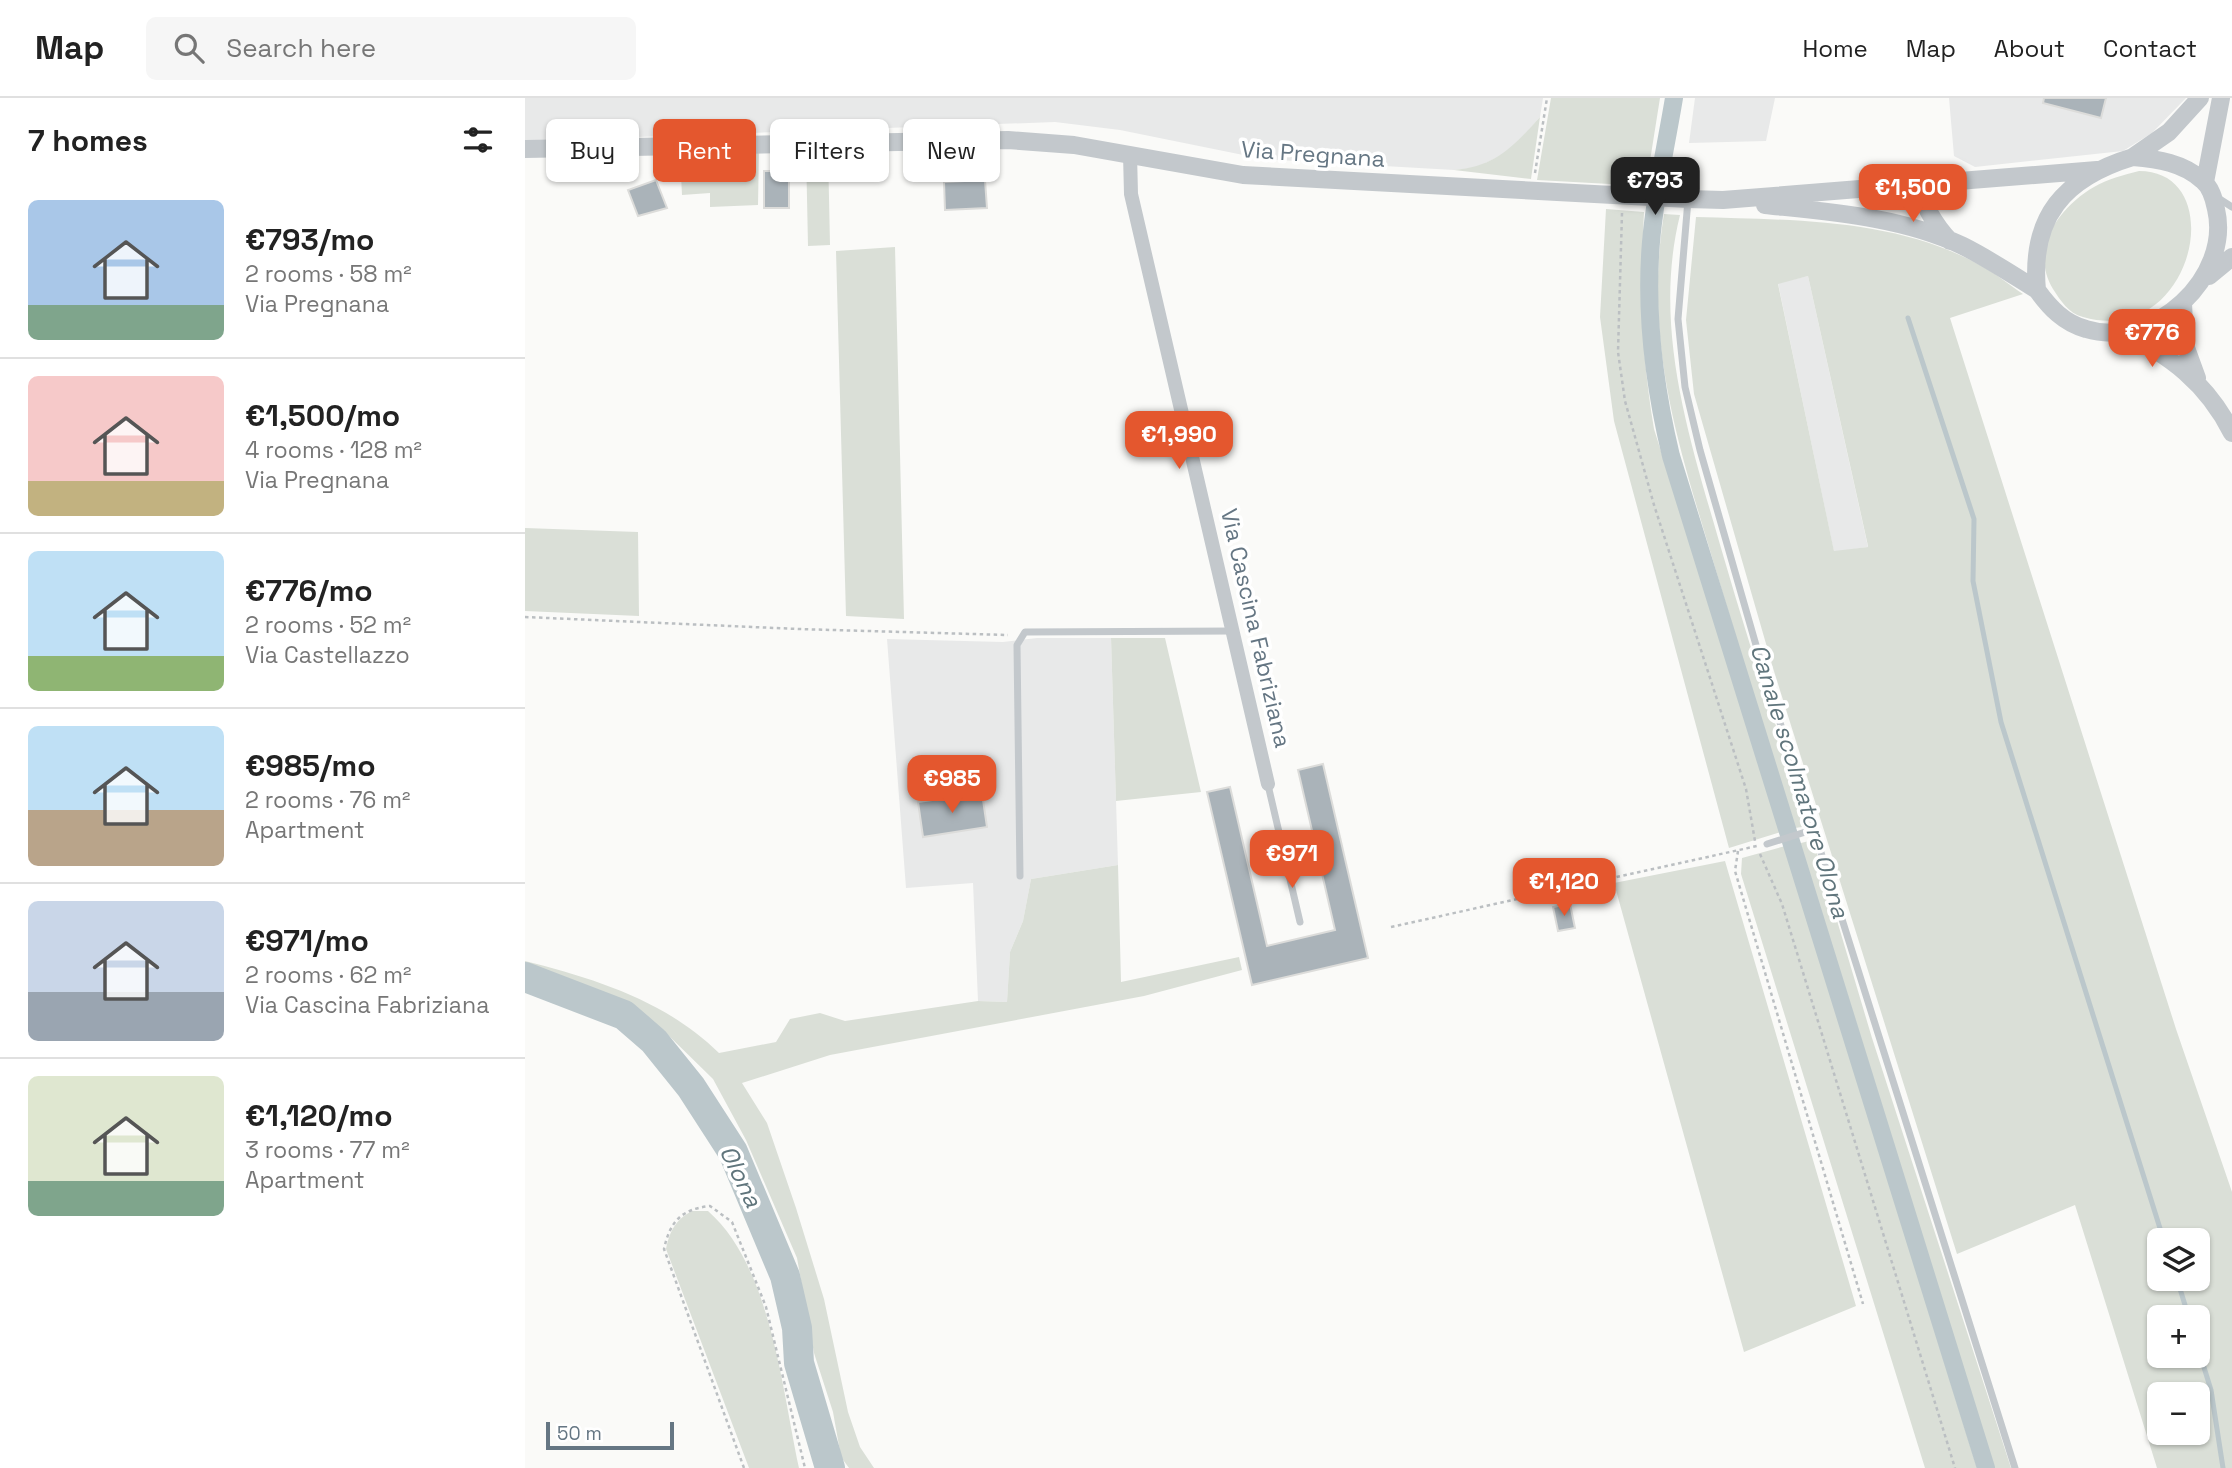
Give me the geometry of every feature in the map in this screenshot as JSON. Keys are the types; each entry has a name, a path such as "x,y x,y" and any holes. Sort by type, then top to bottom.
{"street":[{"path":"2200,98 2169,132 2133,157 2097,170 2061,198 2042,224 2034,264 2037,290 2049,306 2075,325 2089,330 2120,331 2141,327 2183,303 2232,257"},
{"path":"2197,288 2212,264 2218,245 2219,228 2209,188 2221,98"},
{"name":"Via Pregnana","path":"525,149 1008,140 1074,145 1243,175 1723,200 1847,214 1907,227 1950,242 2037,290"},
{"name":"Via Cascina Fabriziana","path":"1129,155 1131,194 1268,784"},
{"path":"2133,157 2178,166 2209,188"},
{"name":"Via Pregnana","path":"1723,200 2097,170"},
{"path":"1918,184 1922,202 1950,242"},
{"path":"2183,303 2185,345 2200,384 2232,433"},
{"path":"2120,331 2156,349 2200,384"}],"lane":[{"path":"2209,188 2232,207"},
{"path":"1683,199 1678,319 1685,387 1760,659 2015,1468"},
{"path":"1020,876 1017,645 1025,632 1234,631"},
{"path":"1268,784 1300,922"},
{"path":"1767,844 1814,830"}],"path":[{"path":"1532,190 1547,98"},
{"path":"1629,196 1617,299 1618,352 1625,401 1654,505 1746,789 1756,846 1782,904 1955,1468"},
{"path":"525,617 797,629 1000,635 1025,632"},
{"path":"1391,926 1756,846"},
{"path":"1738,851 1735,871 1863,1304"},
{"path":"744,1468 664,1249 668,1231 678,1216 694,1208 710,1206 732,1222 766,1307 805,1468"}],"shaded area":[{"path":"525,98 1543,98 1540,117 1511,150 1476,168 1454,170 1263,159 1120,130 1055,122 1000,124 1000,119 903,119 903,127 889,128 889,119 770,119 770,132 756,133 756,119 653,119 653,136 639,137 639,119 546,119 546,140 525,141"},
{"path":"1551,98 1660,98 1646,186 1537,180"},
{"path":"1695,98 1775,98 1766,141 1689,143"},
{"path":"1949,98 2186,98 2152,133 2123,151 1975,167 1954,156"},
{"path":"1540,117 1531,179 1454,170 1492,160 1512,146"},
{"path":"756,151 759,151 758,205 710,207 710,193 682,195 681,182 756,182"},
{"path":"2139,171 2168,179 2185,198 2191,226 2187,256 2174,285 2151,308 2121,320 2078,315 2062,302 2046,274 2044,259 2051,230 2081,195 2104,182"},
{"path":"807,182 829,182 830,245 808,246"},
{"path":"1606,209 1644,212 1643,321 1646,373 1654,429 1781,832 1729,848 1614,421 1600,317"},
{"path":"1664,214 1680,215 1672,257 1670,300 1672,342 1687,425 1742,618 1809,826 1795,828 1680,447 1662,357 1658,311"},
{"path":"1696,217 1840,224 1911,238 1978,264 2023,294 1950,318 2176,1029 2232,1192 2232,1468 2157,1468 2150,1445 2210,1445 2210,1382 2147,1382 2147,1436 2075,1205 1957,1254 1773,668 1694,394 1686,320","holes":["1808,276 1868,547 1834,551 1778,284"]},
{"path":"895,247 904,619 846,616 836,251"},
{"path":"1808,276 1868,547 1834,552 1778,283"},
{"path":"525,528 638,532 639,616 525,611"},
{"path":"1037,638 1111,638 1118,865 1031,879 1023,921 1010,952 1007,1002 978,1001 973,883 906,888 887,639 1003,642"},
{"path":"1111,638 1165,638 1201,792 1116,801"},
{"path":"1813,840 1872,1038 2011,1468 1994,1468 1846,990 1797,844"},
{"path":"1785,846 1977,1468 1925,1468 1741,874 1742,858"},
{"path":"1725,861 1856,1306 1744,1352 1614,883"},
{"path":"1118,865 1121,982 1239,957 1242,970 1144,996 830,1055 742,1083 767,1123 824,1299 848,1412 860,1447 874,1468 849,1468 841,1457 833,1412 814,1353 797,1258 746,1140 713,1079 665,1032 633,1006 525,969 525,961 629,994 676,1019 719,1053 776,1042 790,1019 820,1013 845,1021 978,1001 1007,1002 1010,952 1023,921 1031,879"},
{"path":"692,1211 708,1211 729,1235 746,1263 760,1296 771,1330 799,1468 749,1468 666,1249 674,1227"}],"building":[{"path":"2044,98 2106,98 2101,118 2043,103"},
{"path":"764,171 770,171 770,182 789,182 789,208 764,208"},
{"path":"657,182 667,208 638,216 628,190"},
{"path":"944,182 985,182 987,208 945,210"},
{"path":"1323,764 1368,958 1252,985 1207,792 1230,787 1267,946 1335,930 1298,770"},
{"path":"982,793 987,827 923,837 918,802"},
{"path":"1570,904 1575,928 1558,931 1553,907"}],"waterway":[{"name":"Canale scolmatore Olona","path":"1674,98 1658,188 1649,269 1652,349 1671,456 1986,1468"},
{"path":"1908,318 1974,519 1973,581 2001,722 2160,1228"},
{"name":"Olona","path":"525,977 624,1015 654,1041 691,1087 733,1152 785,1276 797,1328 799,1363 830,1468"},
{"path":"2181,1291 2185,1305"},
{"path":"2204,1368 2211,1390 2223,1468"}]}
